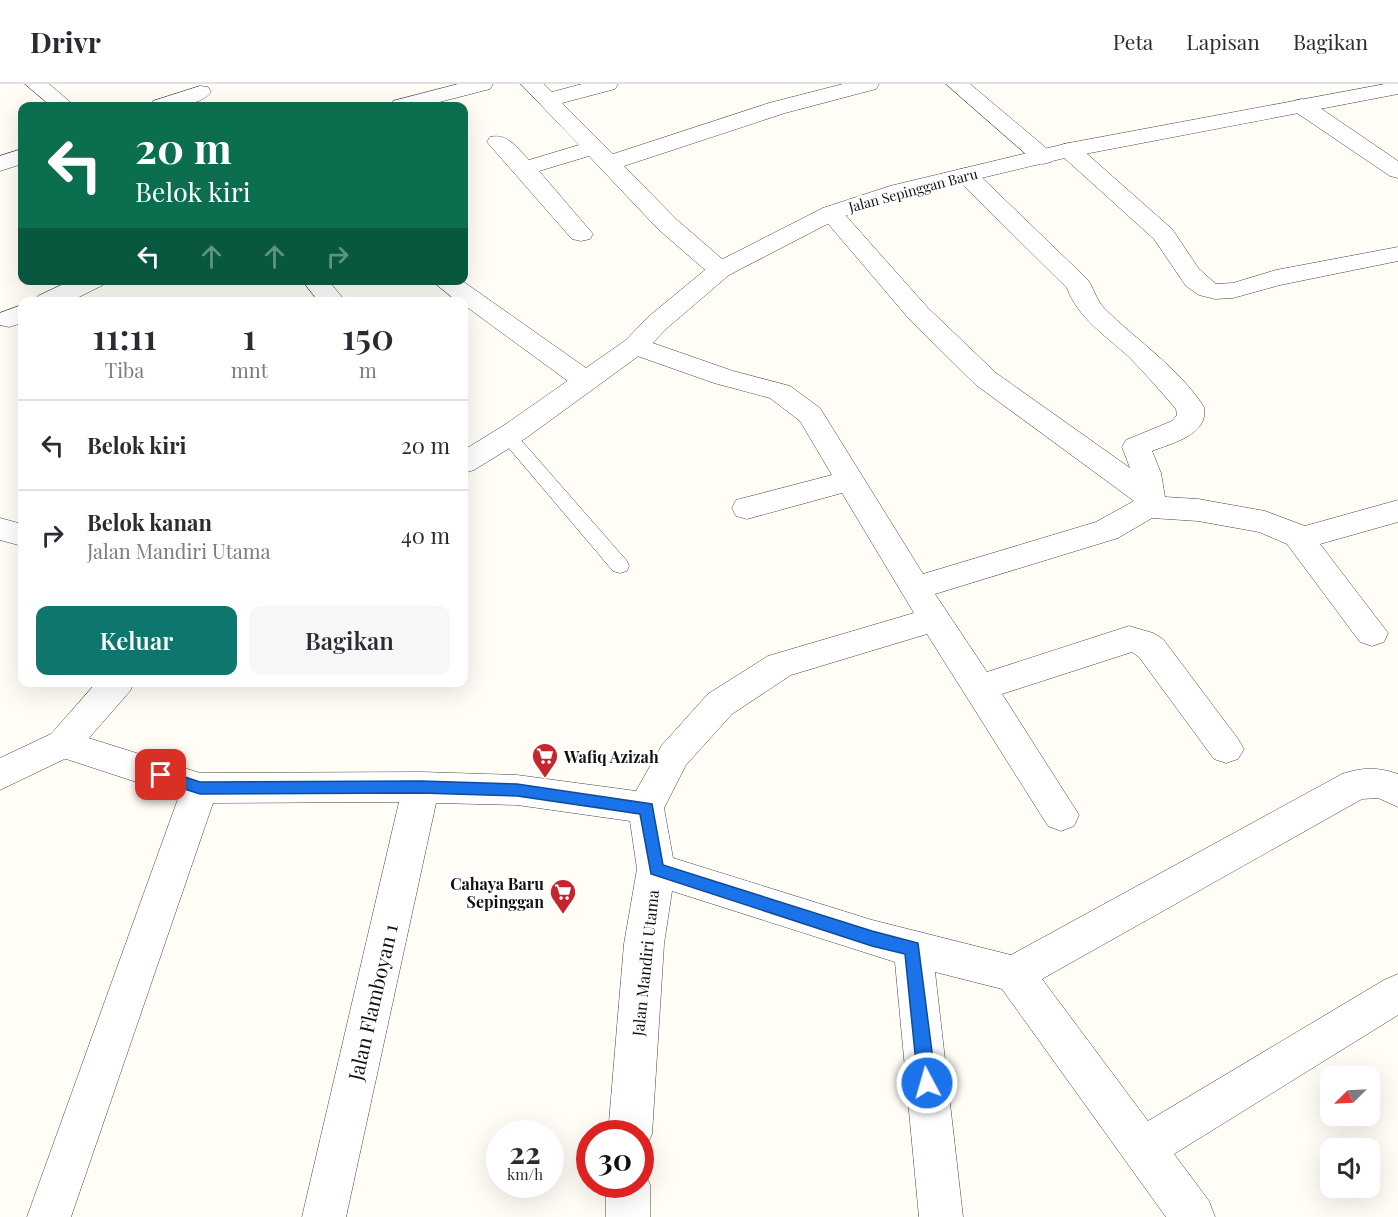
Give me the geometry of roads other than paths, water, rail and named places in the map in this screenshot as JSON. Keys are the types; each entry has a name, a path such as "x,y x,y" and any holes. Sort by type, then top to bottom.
{"street":[{"path":"36,84 59,102"},
{"path":"416,102 482,84"},
{"path":"540,92 607,84"},
{"path":"524,168 601,155 868,84"},
{"path":"957,84 1043,157"},
{"name":"Jalan Sepinggan Baru","path":"468,457 508,436 635,346 657,323 720,270 831,213 898,191 1069,150 1398,88"},
{"path":"172,102 200,92"},
{"path":"540,92 667,224 720,270"},
{"path":"1302,106 1398,171"},
{"path":"498,142 524,168 581,234"},
{"path":"1069,150 1163,234 1174,246 1196,282 1208,290 1217,292 1240,288 1273,279 1398,254"},
{"path":"0,164 18,157"},
{"path":"966,175 1079,285 1084,299 1095,313 1139,352 1190,406 1193,413 1192,419 1184,428 1136,447 1146,473 1149,504"},
{"path":"831,213 919,314 986,379 1145,494 1149,504"},
{"path":"58,297 83,285"},
{"path":"318,285 329,297"},
{"path":"450,285 586,381"},
{"path":"635,346 724,377 780,392 810,415 915,588 1061,815"},
{"path":"747,508 851,480"},
{"path":"915,588 1107,530 1149,504 1265,522 1303,538 1398,511"},
{"path":"0,529 18,534"},
{"path":"1303,538 1302,543 1372,633"},
{"path":"63,744 200,788 421,787 517,790 646,808 674,755 720,704 780,666 936,620"},
{"path":"981,688 1129,639 1141,642 1150,648 1226,748"},
{"path":"0,775 63,744 114,687"},
{"path":"1014,974 1355,785 1371,782 1385,783 1398,792"},
{"name":"Jalan Flamboyan 1","path":"324,1217 421,787"},
{"path":"49,1217 200,788"},
{"name":"Jalan Mandiri Utama","path":"631,1120 644,944 656,869 646,808"},
{"path":"656,869 872,938 1014,974 1193,1217"},
{"path":"913,949 941,1217"},
{"path":"1144,1148 1398,993"},
{"path":"628,1198 628,1217"}],"lane":[{"path":"508,436 620,566"}],"place":[{"name":"Wafiq Azizah","path":"545,779"},
{"name":"Cahaya Baru Sepinggan","path":"563,915"}]}
